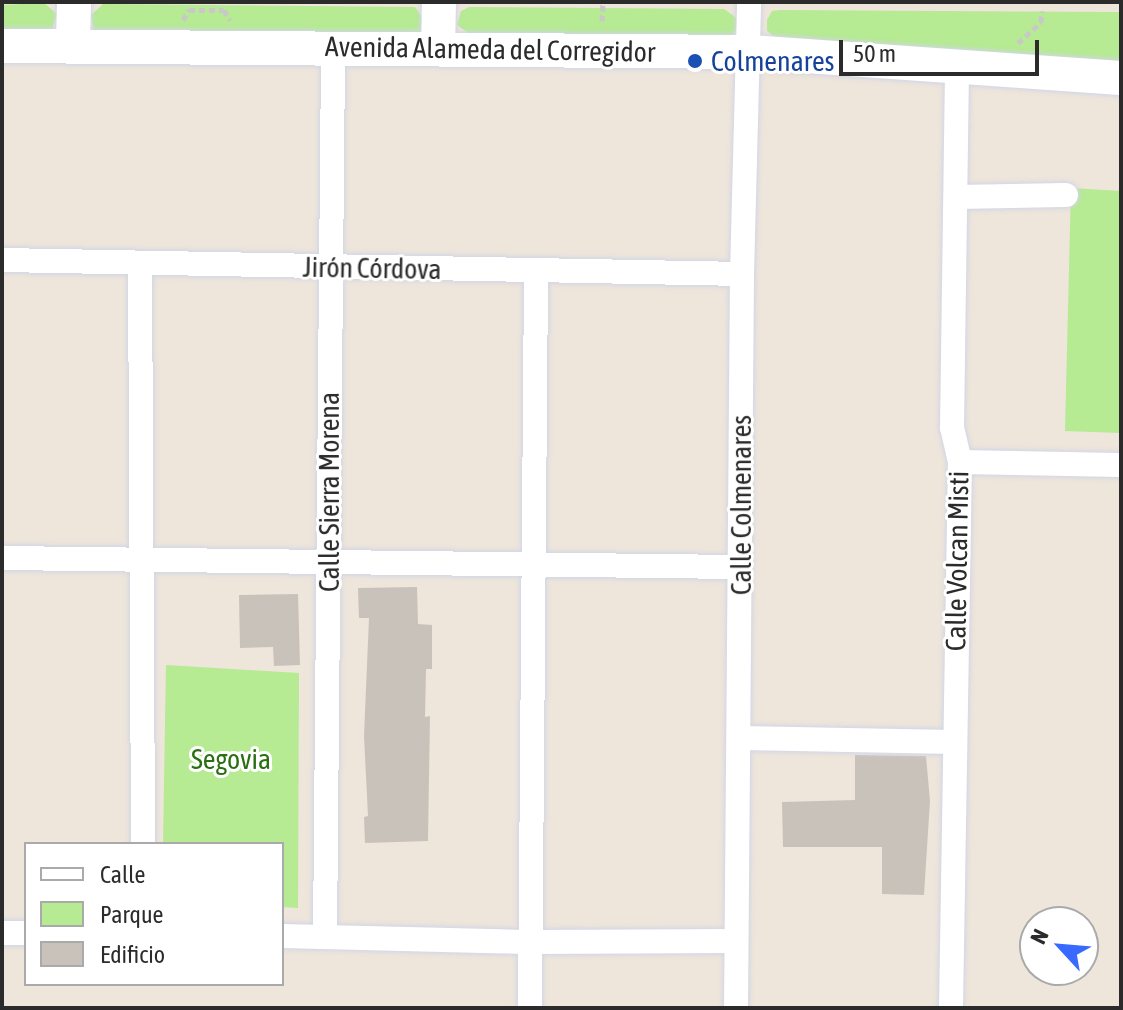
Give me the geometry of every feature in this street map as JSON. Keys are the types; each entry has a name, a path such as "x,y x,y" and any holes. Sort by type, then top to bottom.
{"main road":[{"path":"73,45 74,2"},
{"path":"438,49 439,2"},
{"name":"Avenida Alameda del Corregidor","path":"2,46 749,52 1121,78"}],"street":[{"name":"Calle Colmenares","path":"736,1008 741,738 742,274 749,2"},
{"name":"Calle Sierra Morena","path":"325,937 333,48"},
{"name":"Calle Volcan Misti","path":"951,1008 960,462 952,428 957,66"},
{"path":"956,197 1066,195"},
{"name":"Jirón Córdova","path":"2,260 742,274"},
{"path":"140,263 143,842"},
{"path":"530,1008 533,942 536,271"},
{"path":"960,462 1121,465"},
{"path":"2,558 740,567"},
{"path":"741,738 954,742"},
{"path":"2,933 24,933"},
{"path":"284,936 533,942 736,941"}],"path":[{"path":"1011,51 1041,22 1042,11"}],"green space":[{"path":"44,3 57,14 52,30 2,34 2,5"},
{"path":"103,4 415,7 425,21 421,32 411,36 94,31 91,15"},
{"path":"469,7 724,9 738,19 732,36 471,35 457,25 461,11"},
{"path":"772,11 1121,12 1121,65 778,40 767,31 767,20"},
{"path":"1071,188 1121,191 1121,433 1065,431"},
{"name":"Segovia","path":"166,665 299,673 298,908 284,907 284,842 163,842"}],"building":[{"path":"417,587 418,624 432,625 432,669 426,669 425,717 430,716 428,841 365,843 364,817 368,816 364,736 369,618 359,618 358,588"},
{"path":"298,594 300,665 274,666 273,647 240,648 239,595"},
{"path":"855,755 926,756 930,801 924,895 882,894 882,847 783,847 782,802 855,800"}],"place":[{"name":"Colmenares","path":"695,61"}]}
